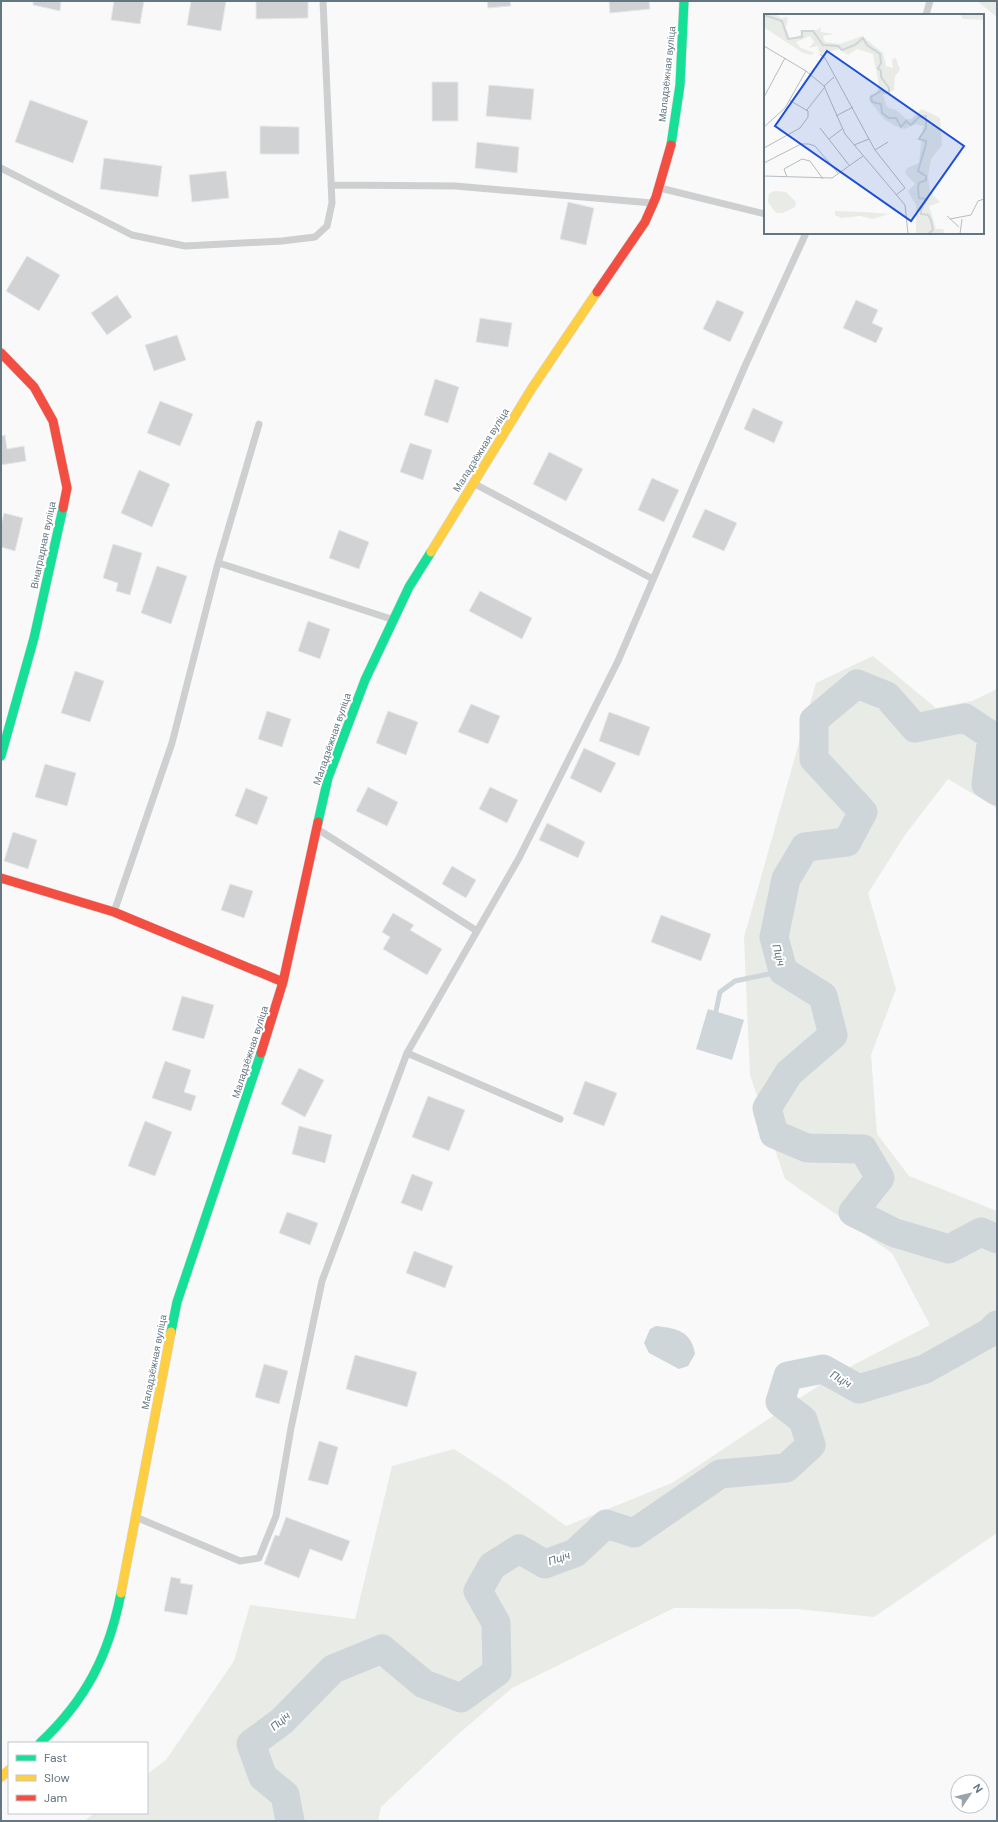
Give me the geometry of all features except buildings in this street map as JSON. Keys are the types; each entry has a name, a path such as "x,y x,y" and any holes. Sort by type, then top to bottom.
{"street":[{"name":"Маладзёжная вуліца","path":"41,1742 67,1717 87,1691 107,1649 117,1614 177,1302 244,1107 284,982 328,778 365,680 409,587 532,388 645,222 654,203 660,188 676,117 683,44 684,1"},
{"name":"Вінаградная вуліца","path":"1,353 34,387 53,421 67,488 34,638 1,756"},
{"path":"1,878 114,912 284,982"}],"lane":[{"path":"1,168 132,235 185,246 282,241 315,237 327,226 332,203 323,1"},
{"path":"926,14 930,1"},
{"path":"331,185 455,186 654,203"},
{"path":"660,188 764,214"},
{"path":"136,1517 240,1561 259,1558 276,1516 291,1428 322,1281 407,1053 519,858 618,661 746,366 806,234"},
{"path":"114,912 172,743 219,563 259,424"},
{"path":"473,483 653,579"},
{"path":"219,563 394,619"},
{"path":"317,828 477,931"},
{"path":"407,1053 560,1119"}],"shaded area":[{"path":"977,1 997,1 997,17"},
{"path":"873,656 936,708 972,701 997,689 997,808 948,779 905,835 868,893 896,989 871,1055 877,1134 909,1176 997,1211 997,1533 874,1617 797,1609 674,1608 512,1688 456,1736 381,1807 378,1821 84,1821 94,1814 148,1814 148,1773 166,1760 234,1661 250,1605 355,1619 392,1466 454,1449 505,1482 566,1526 672,1483 838,1373 930,1325 892,1253 785,1179 750,1075 744,937 816,683"},
{"path":"708,1009 744,1020 732,1060 696,1049"},
{"path":"656,1326 671,1328 682,1332 691,1341 695,1354 688,1366 679,1369 649,1353 644,1343 650,1329"}],"waterway":[{"name":"Пціч","path":"997,791 986,784 992,736 965,718 915,728 887,696 857,684 814,720 814,759 863,812 847,842 805,847 786,879 774,937 783,971 823,996 833,1035 789,1073 767,1108 774,1134 807,1148 863,1149 880,1178 853,1212 895,1233 949,1249 981,1232 997,1239"},
{"path":"716,1011 720,992 735,981 783,971"},
{"name":"Пціч","path":"290,1821 285,1795 263,1777 251,1744 282,1721 333,1669 382,1649 424,1684 461,1698 497,1672 496,1623 478,1591 492,1566 519,1549 545,1564 575,1553 606,1524 634,1533 720,1474 786,1468 811,1445 803,1420 780,1402 788,1376 823,1369 859,1389 925,1369 989,1333 997,1325"}],"traffic: fast":[{"path":"671,145 680,85 684,1"},
{"path":"1,756 34,638 63,508"},
{"path":"318,822 328,778 365,680 409,587 431,552"},
{"path":"171,1332 177,1302 261,1053"},
{"path":"41,1742 70,1710 83,1693 93,1675 110,1637 121,1593"}],"traffic: slow":[{"path":"431,552 532,388 597,292"},
{"path":"121,1593 171,1332"},
{"path":"1,1777 8,1771"}],"traffic: jam":[{"path":"597,292 645,222 656,197 671,145"},
{"path":"1,353 34,387 53,421 67,488 63,508"},
{"path":"261,1053 283,982 318,822"},
{"path":"1,878 114,912 283,982"}]}
